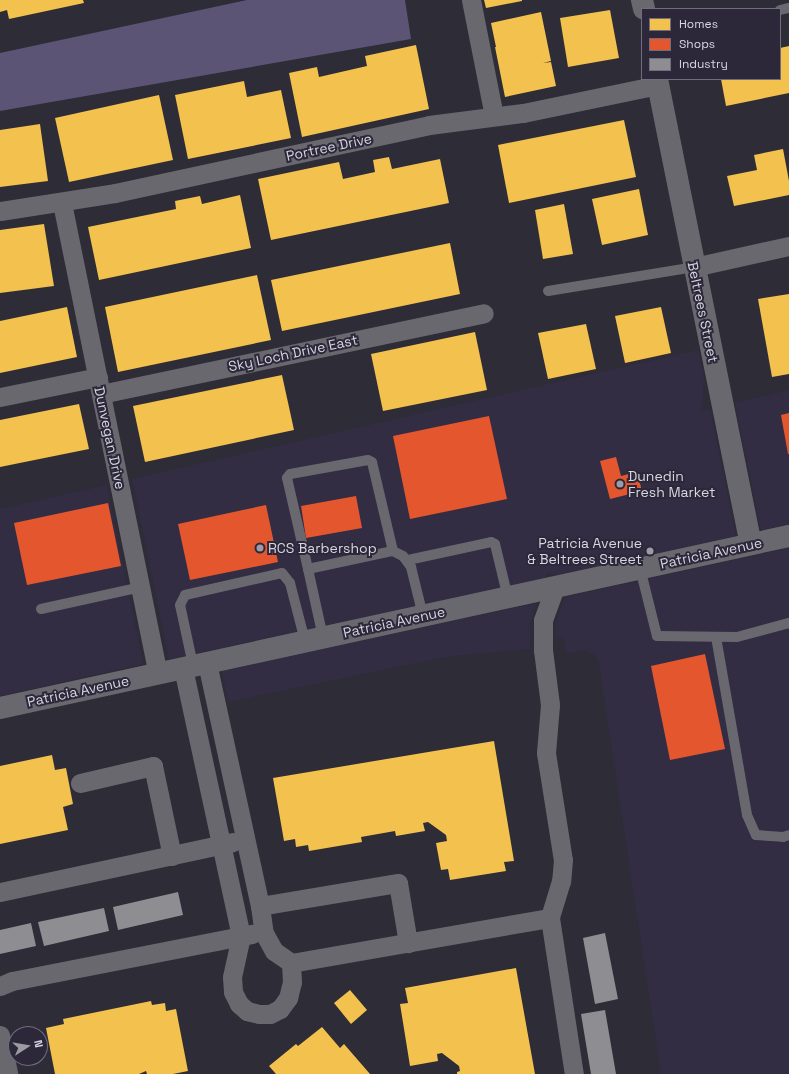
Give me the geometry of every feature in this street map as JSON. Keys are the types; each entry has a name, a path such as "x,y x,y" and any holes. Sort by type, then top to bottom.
{"street":[{"path":"470,0 494,116"},
{"name":"Portree Drive","path":"0,211 116,193 430,125 523,113 658,82"},
{"name":"Beltrees Street","path":"658,82 694,267 751,544"},
{"name":"Dunvegan Drive","path":"62,202 158,673"},
{"path":"694,267 789,246"},
{"name":"Sky Loch Drive East","path":"0,397 100,386 484,312"},
{"name":"Patricia Avenue","path":"0,708 789,536"},
{"path":"555,587 543,620 542,650 550,705 546,753 563,860 561,881 550,918 574,1074"},
{"path":"194,665 244,840 260,906 264,933 274,951 292,963 550,918"},
{"path":"194,665 221,845 241,936 232,977 233,992 239,1004 247,1012 259,1014 270,1014 280,1009 288,998 292,982 292,963"},
{"path":"80,783 153,766 172,856"},
{"path":"0,892 244,840"},
{"path":"260,906 398,883 408,943"},
{"path":"0,986 12,981 241,936 264,933"},
{"path":"0,1035 8,1074"}],"lane":[{"path":"548,291 694,267"},
{"path":"314,639 308,569 287,478 290,474 368,460 372,462 393,551"},
{"path":"408,560 491,542 495,544 508,598"},
{"path":"308,569 393,551 408,560 424,616"},
{"path":"640,568 657,636 737,637 789,623"},
{"path":"194,665 180,605 185,595 282,573 290,583 314,639"},
{"path":"41,609 141,587"},
{"path":"716,637 747,815 756,835 783,837 789,835"}],"shaded area":[{"path":"247,0 405,0 411,39 0,111 0,53"},
{"path":"698,350 704,378 702,410 710,409 736,536 556,575 547,573 545,578 169,659 132,479"},
{"path":"789,390 789,524 761,530 735,403"},
{"path":"107,485 143,664 0,696 0,509"},
{"path":"789,548 789,1074 661,1074 598,658 586,650 566,654 563,636 556,637 556,622 565,597"},
{"path":"537,603 531,621 530,649 450,656 228,702 222,671"}],"building: Homes":[{"path":"0,0 83,0 84,3 9,19 7,10 0,12"},
{"path":"484,0 522,0 522,1 486,8"},
{"path":"610,10 619,58 568,67 560,18"},
{"path":"541,12 551,61 543,63 551,62 556,86 505,97 491,23"},
{"path":"416,45 429,109 302,137 289,73 317,67 319,77 367,66 365,56"},
{"path":"789,46 789,93 726,106 721,80 781,80 781,48"},
{"path":"244,81 247,97 281,90 291,138 188,159 175,95"},
{"path":"159,95 173,160 69,182 55,118"},
{"path":"624,120 636,177 509,203 498,145"},
{"path":"40,124 48,181 0,187 0,130"},
{"path":"783,149 789,181 789,195 734,206 727,176 757,170 754,155"},
{"path":"389,157 392,169 440,159 449,203 271,240 258,179 339,162 343,179 375,172 373,160"},
{"path":"639,189 648,235 602,245 592,199"},
{"path":"240,195 251,248 99,280 88,227 176,209 175,201 200,196 202,204"},
{"path":"564,204 573,254 543,259 535,210"},
{"path":"44,224 54,286 0,293 0,230"},
{"path":"450,243 460,294 282,331 271,280"},
{"path":"257,275 271,340 118,372 105,307"},
{"path":"789,294 789,374 772,377 758,299"},
{"path":"67,307 77,357 0,373 0,321"},
{"path":"661,307 671,353 625,363 615,316"},
{"path":"586,324 596,369 548,379 538,333"},
{"path":"475,332 487,390 383,411 371,354"},
{"path":"282,375 294,430 145,462 133,406"},
{"path":"79,404 89,449 0,467 0,420"},
{"path":"494,741 514,861 504,862 506,871 450,880 448,869 441,870 436,843 447,841 446,835 428,822 423,823 425,831 396,836 395,831 361,837 362,842 309,851 308,845 296,847 295,839 284,841 273,778"},
{"path":"52,755 55,770 66,768 73,804 63,807 68,830 0,844 0,766"},
{"path":"516,968 535,1074 457,1074 457,1072 460,1071 459,1066 442,1053 437,1054 438,1061 410,1066 400,1004 408,1003 405,988"},
{"path":"350,990 367,1010 351,1024 334,1003"},
{"path":"151,1001 152,1005 165,1003 166,1011 176,1009 188,1071 173,1074 147,1074 146,1071 139,1074 55,1074 48,1038 48,1028 64,1024 63,1019"},
{"path":"322,1027 340,1048 344,1044 370,1074 276,1074 269,1066 296,1044 298,1046"}],"building: Shops":[{"path":"789,413 789,454 788,454 781,415"},
{"path":"489,416 507,499 410,519 393,436"},
{"path":"616,457 621,476 637,472 642,491 610,499 600,461"},
{"path":"356,496 362,528 306,538 301,506"},
{"path":"108,503 121,566 27,585 14,523"},
{"path":"266,505 278,562 190,580 178,524"},
{"path":"705,654 725,749 670,760 651,666"}],"building: Industry":[{"path":"178,892 183,915 118,930 113,907"},
{"path":"104,908 109,931 44,946 38,922"},
{"path":"31,923 36,946 0,954 0,930"},
{"path":"605,933 618,999 595,1004 583,938"},
{"path":"605,1010 616,1074 591,1074 581,1014"}],"place":[{"name":"Dunedin Fresh Market","path":"620,484"},
{"name":"RCS Barbershop","path":"260,548"},
{"name":"Patricia Avenue & Beltrees Street","path":"650,551"}]}
